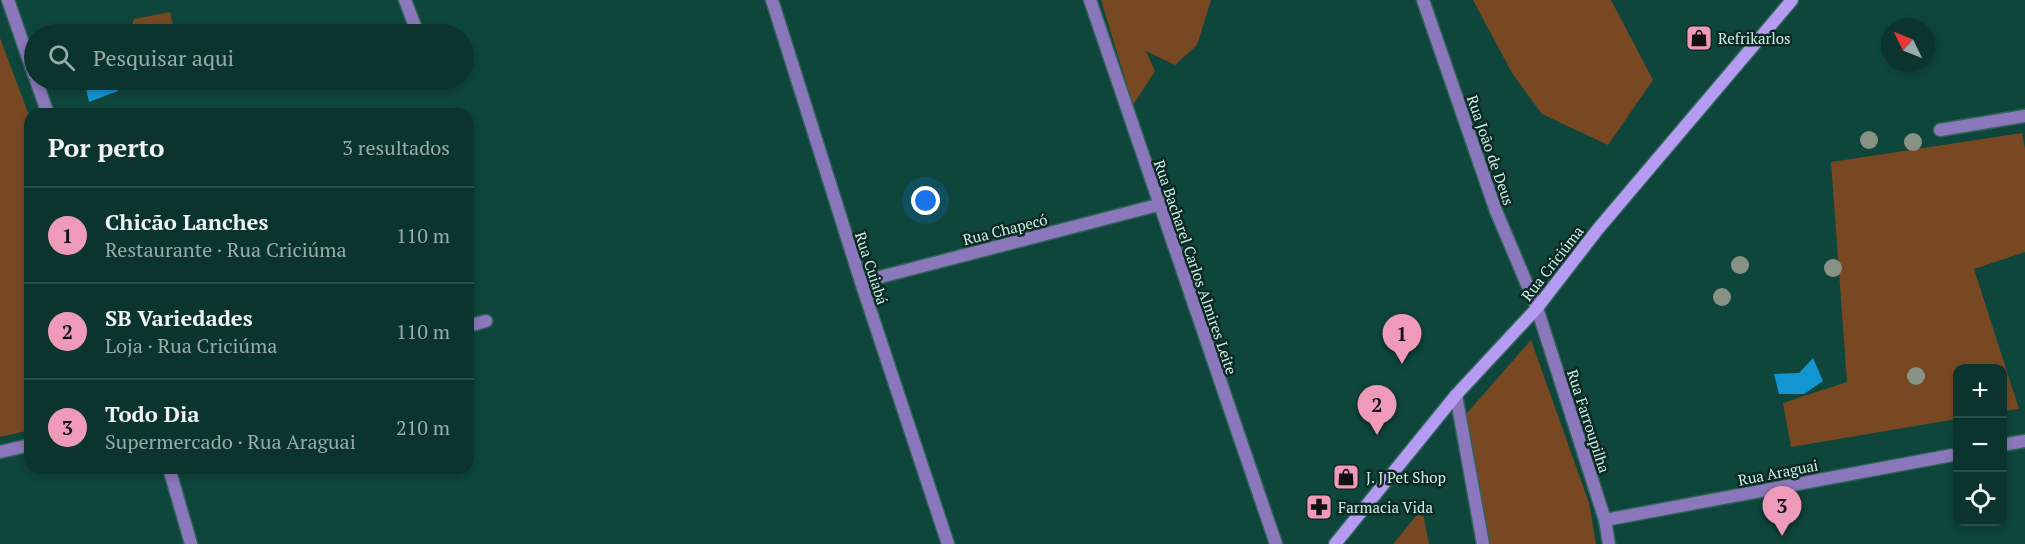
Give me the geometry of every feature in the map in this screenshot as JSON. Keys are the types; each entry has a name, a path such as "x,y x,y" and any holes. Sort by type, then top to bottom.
{"main road":[{"name":"Rua Criciúma","path":"1335,544 1456,395 1537,308 1598,229 1792,0"}],"street":[{"path":"8,0 24,46"},
{"path":"405,0 414,24"},
{"name":"Rua Cuiabá","path":"772,0 861,282 948,544"},
{"name":"Rua Bacharel Carlos Almires Leite","path":"1090,0 1158,205 1276,544"},
{"name":"Rua João de Deus","path":"1423,0 1496,211 1537,308"},
{"path":"40,90 46,108"},
{"path":"1940,130 2025,116"},
{"name":"Rua Chapecó","path":"861,282 1158,205"},
{"name":"Rua Farroupilha","path":"1537,308 1605,520 1609,544"},
{"path":"474,325 486,321"},
{"path":"1456,395 1483,544"},
{"path":"2007,444 2025,441"},
{"path":"0,452 24,446"},
{"name":"Rua Araguai","path":"1605,520 1953,455"},
{"path":"171,474 191,544"}],"shaded area":[{"path":"1101,0 1211,0 1197,45 1175,65 1146,51 1155,71 1133,105"},
{"path":"1473,0 1611,0 1653,80 1608,145 1542,114 1512,73"},
{"path":"170,12 173,24 132,24 134,19"},
{"path":"0,38 26,108 24,108 24,431 0,437"},
{"path":"2022,133 2025,149 2025,252 1974,269 2005,364 1953,364 1953,420 1791,447 1783,403 1847,382 1831,162"},
{"path":"1531,340 1589,503 1596,544 1481,544 1460,421"},
{"path":"2007,372 2019,409 2007,410"},
{"path":"1422,509 1429,544 1393,544"}],"water":[{"path":"86,90 118,90 118,91 89,102"},
{"path":"1813,358 1823,381 1804,394 1779,394 1774,374 1799,373"}],"place":[{"name":"Refrikarlos","path":"1699,38"},
{"name":"Chicão Lanches","path":"1402,364"},
{"name":"SB Variedades","path":"1377,435"},
{"name":"J. J Pet Shop","path":"1346,477"},
{"name":"Farmacia Vida","path":"1319,507"},
{"name":"Todo Dia","path":"1782,536"}]}
